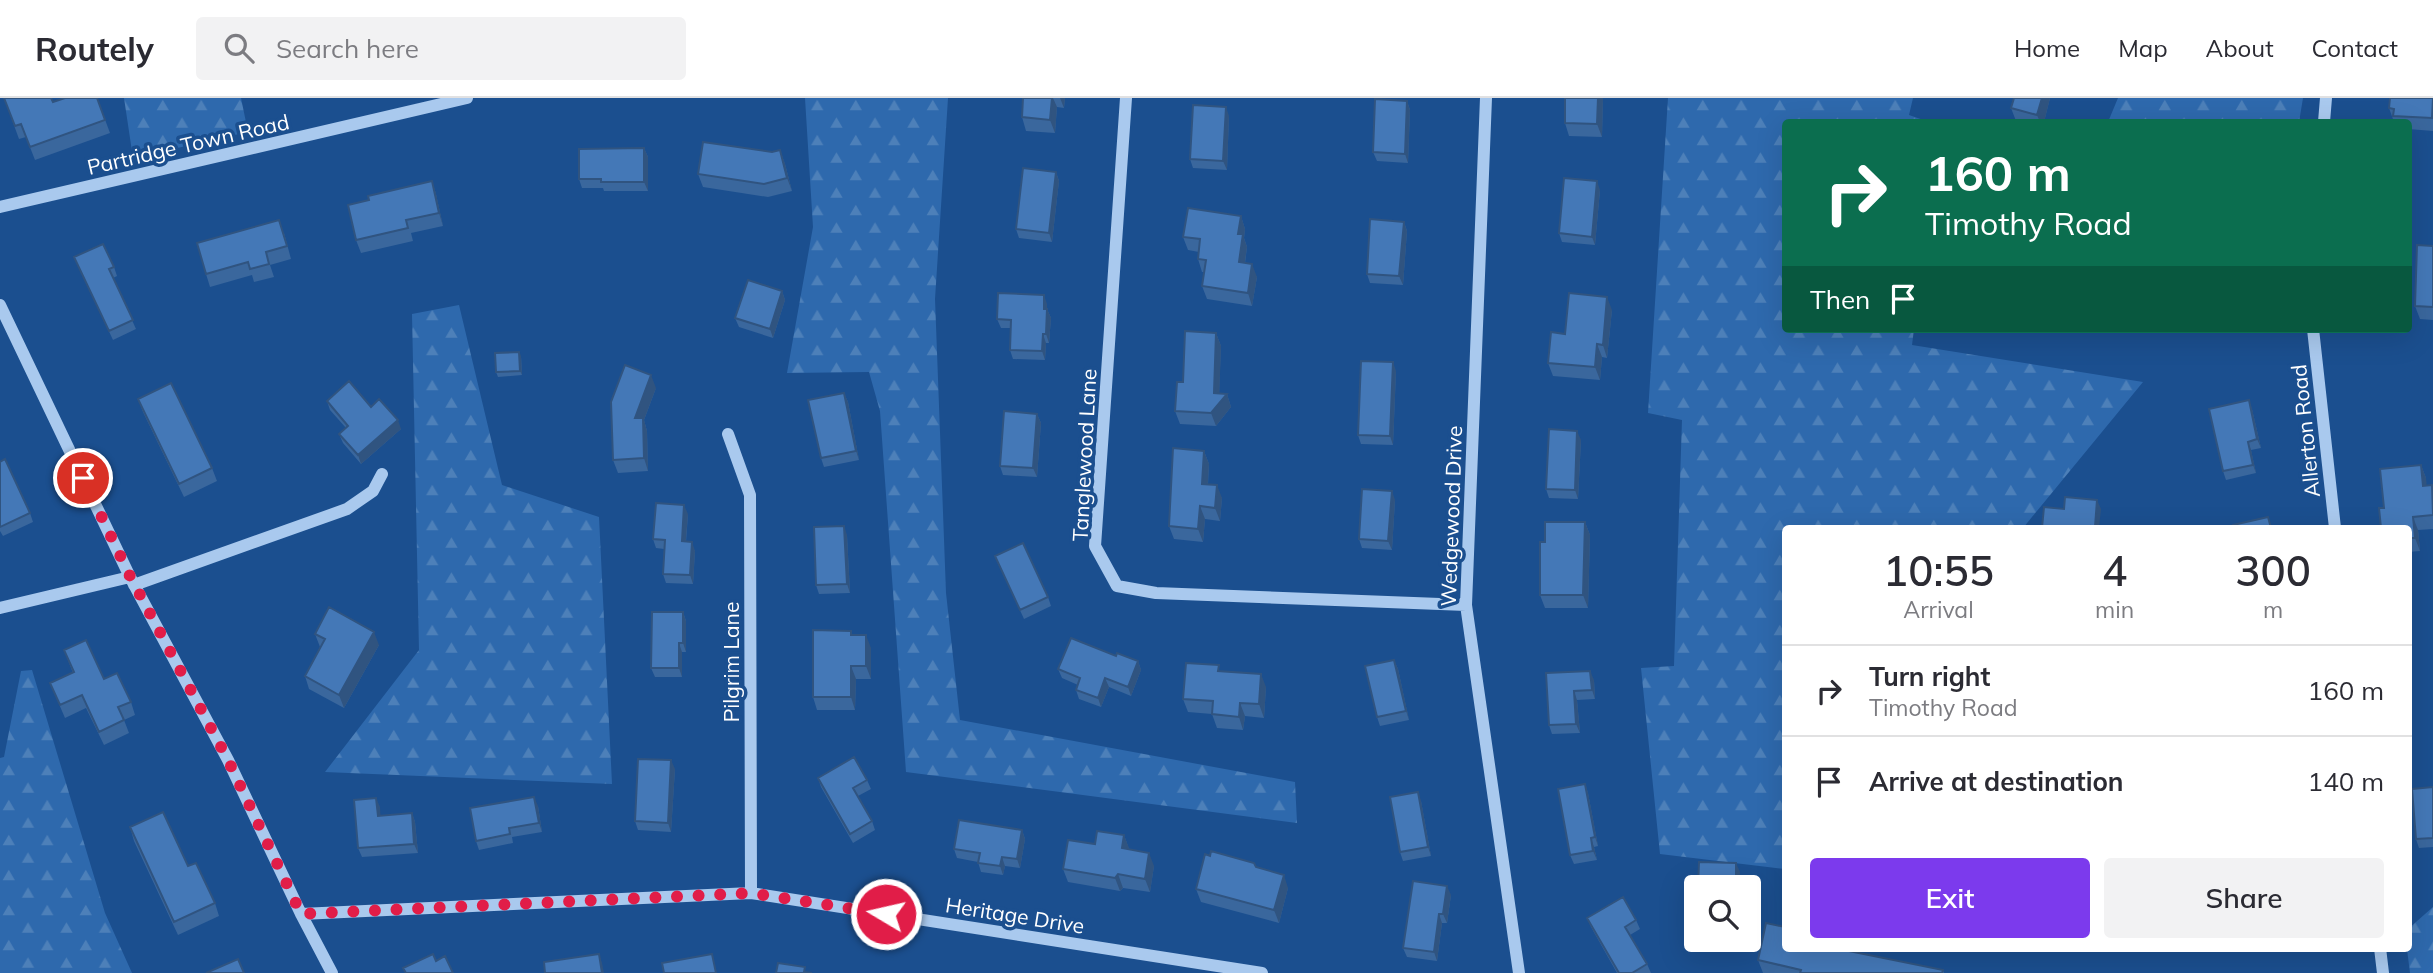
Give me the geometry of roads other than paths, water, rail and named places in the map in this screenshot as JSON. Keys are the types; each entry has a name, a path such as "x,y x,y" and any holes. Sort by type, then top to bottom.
{"street":[{"name":"Partridge Town Road","path":"0,208 467,98"},
{"name":"Tanglewood Lane","path":"1126,98 1095,546 1117,586 1156,593 1466,606"},
{"name":"Wedgewood Drive","path":"1486,98 1466,606 1519,973"},
{"path":"2324,119 2326,98"},
{"path":"0,305 132,581 228,760 332,973"},
{"name":"Allerton Road","path":"2313,333 2335,525"},
{"name":"Pilgrim Lane","path":"728,434 750,495 751,893"},
{"path":"0,608 132,581 347,509 373,491 382,474"},
{"name":"Heritage Drive","path":"301,914 751,893 1262,973"},
{"path":"2380,952 2383,973"}]}
